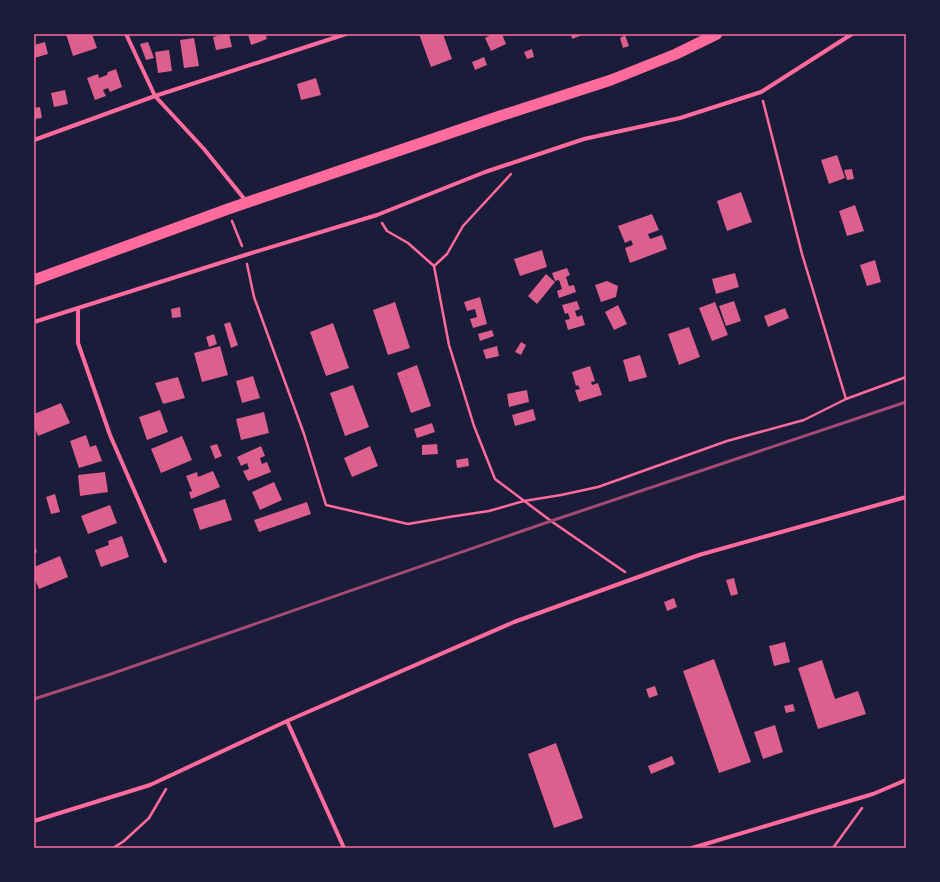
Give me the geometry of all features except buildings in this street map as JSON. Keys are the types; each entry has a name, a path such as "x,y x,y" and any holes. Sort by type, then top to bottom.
{"highway":[{"path":"34,280 248,202 611,80 676,54 717,34"}],"street":[{"path":"126,34 155,96 214,161 248,202"},
{"path":"34,140 155,96 346,34"},
{"path":"34,322 245,255 378,215 470,178 584,139 680,118 761,92 852,34"},
{"path":"78,308 78,343 110,435 165,561"},
{"path":"34,821 150,785 288,721 514,622 699,555 906,497"},
{"path":"288,721 344,848"},
{"path":"692,848 873,794 906,780"},
{"path":"710,843 712,848"}],"path":[{"path":"761,92 802,254 846,399"},
{"path":"434,266 447,254 463,226 524,160"},
{"path":"228,209 245,255 254,297 304,434 326,505 408,524 489,511 524,501 598,487 727,442 804,420 846,399 906,377"},
{"path":"378,215 387,231 408,243 434,266 449,345 474,426 495,479 551,521 635,579"},
{"path":"113,848 124,841 149,818 176,773"},
{"path":"833,848 873,794"}],"railway":[{"path":"34,699 108,675 551,521 906,402"}]}
